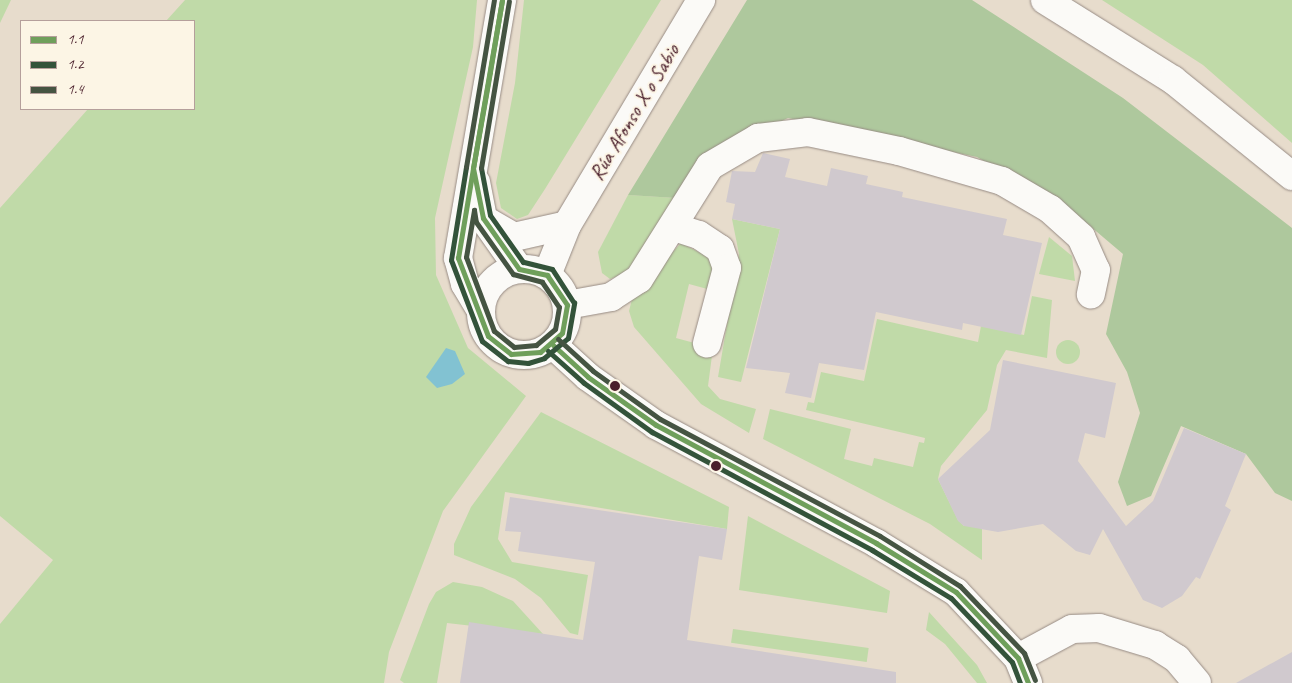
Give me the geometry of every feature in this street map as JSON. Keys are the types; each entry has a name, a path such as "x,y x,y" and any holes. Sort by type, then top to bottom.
{"main road":[{"path":"480,309 486,290 500,275 519,269 547,276 567,305 562,333 553,345 533,354 511,354 488,336 480,309 465,284 458,258 502,0"},
{"name":"Rúa Afonso X o Sabio","path":"547,276 566,225 701,0"},
{"path":"1045,0 1173,80 1292,176"},
{"path":"567,305 626,290 639,280 674,227 710,166 758,138 808,132 899,151 1002,181 1018,190 1050,209 1081,237 1096,270 1091,294"},
{"path":"473,168 483,218 519,269"},
{"path":"483,218 514,238 566,225"},
{"path":"674,227 699,235 720,249 726,268 707,343"},
{"path":"553,345 588,377 656,425 930,574 976,611 1018,658 1028,683"},
{"path":"1018,658 1072,629 1099,628 1155,645 1177,659 1197,683"}],"green space":[{"path":"0,0 11,0 0,23"},
{"path":"185,0 477,0 473,47 435,218 436,275 468,348 526,396 443,511 389,652 384,683 0,683 0,624 53,560 0,516 0,208 87,110 195,110 195,20 167,20"},
{"path":"524,0 661,0 528,215 517,219 501,208 496,183 515,83"},
{"path":"747,0 972,0 1123,98 1292,228 1292,501 1275,493 1246,454 1181,426 1151,496 1127,506 1118,482 1140,413 1127,372 1106,334 1123,254 1077,215 977,157 788,118 696,162 676,198 628,195"},
{"path":"1102,0 1292,0 1292,143 1203,65"},
{"path":"628,195 676,198 636,269 610,279 602,273 598,252"},
{"path":"732,219 780,229 741,382 718,377 739,254"},
{"path":"1049,237 1072,256 1075,281 1039,274"},
{"path":"681,243 718,262 711,290 689,284 676,338 713,348 708,386 720,399 756,409 749,433 701,404 634,327 629,311 633,295"},
{"path":"1032,296 1052,300 1047,358 1006,350 997,365 987,410 941,466 938,479 958,520 964,526 982,526 982,560 930,524 763,439 770,409 851,429 844,459 872,466 874,458 913,467 919,442 924,443 925,438 806,410 808,402 814,403 821,372 864,381 877,319 978,342 981,326 1024,335"},
{"path":"1068,340 1073,341 1079,347 1079,357 1073,363 1068,364 1063,363 1057,357 1056,352 1057,347 1063,341"},
{"path":"541,412 729,507 727,529 505,492 498,539 512,562 588,575 578,635 570,633 541,598 515,579 454,555 454,544 471,507"},
{"path":"748,516 890,591 887,613 739,590"},
{"path":"453,582 482,587 513,601 543,634 447,623 437,683 404,683 400,680 429,604 436,592"},
{"path":"929,612 977,665 987,683 977,683 945,644 926,630"},
{"path":"733,629 869,648 867,662 731,643"}],"water":[{"path":"446,348 455,351 465,374 452,384 437,388 426,377"}],"building":[{"path":"763,153 790,159 785,177 827,186 831,168 868,176 866,184 903,192 902,197 1007,219 1003,235 1042,243 1021,335 963,323 962,330 876,312 864,370 819,363 811,398 785,393 790,373 746,368 780,229 732,219 735,204 726,202 732,171 755,172"},
{"path":"1003,360 1116,383 1105,438 1085,433 1078,461 1126,526 1153,501 1184,428 1246,454 1225,506 1231,510 1200,579 1196,577 1182,596 1162,608 1143,600 1103,529 1090,555 1076,551 1043,524 998,532 964,526 958,521 938,479 990,430"},
{"path":"510,497 727,529 722,560 699,556 687,640 896,672 896,683 460,683 469,622 583,640 595,562 518,551 521,532 505,531"},
{"path":"1292,652 1292,683 1236,683"}],"transit line":[{"name":"1.4","path":"466,167 494,0"},
{"name":"1.1","path":"502,0 490,72 473,168 502,0"},
{"name":"1.4","path":"481,168 509,1"},
{"name":"1.2","path":"466,167 451,260 482,341 508,361 528,363 544,358 568,338 574,303 552,269 523,262 490,215 481,168"},
{"name":"1.1","path":"473,168 483,218 519,269 547,275 567,305 562,333 540,352 511,354 488,336 458,258 473,168"},
{"name":"1.4","path":"474,210 476,222 513,274 542,282 559,307 555,329 536,345 514,347 494,331 466,257 474,210"},
{"name":"1.4","path":"558,339 593,371 660,419 880,536 960,586 1024,653 1035,680"},
{"name":"1.1","path":"553,345 588,377 656,425 876,543 956,592 1018,658 1028,683"},
{"name":"1.2","path":"548,351 584,383 652,432 872,550 951,598 1012,662 1020,683"}]}
